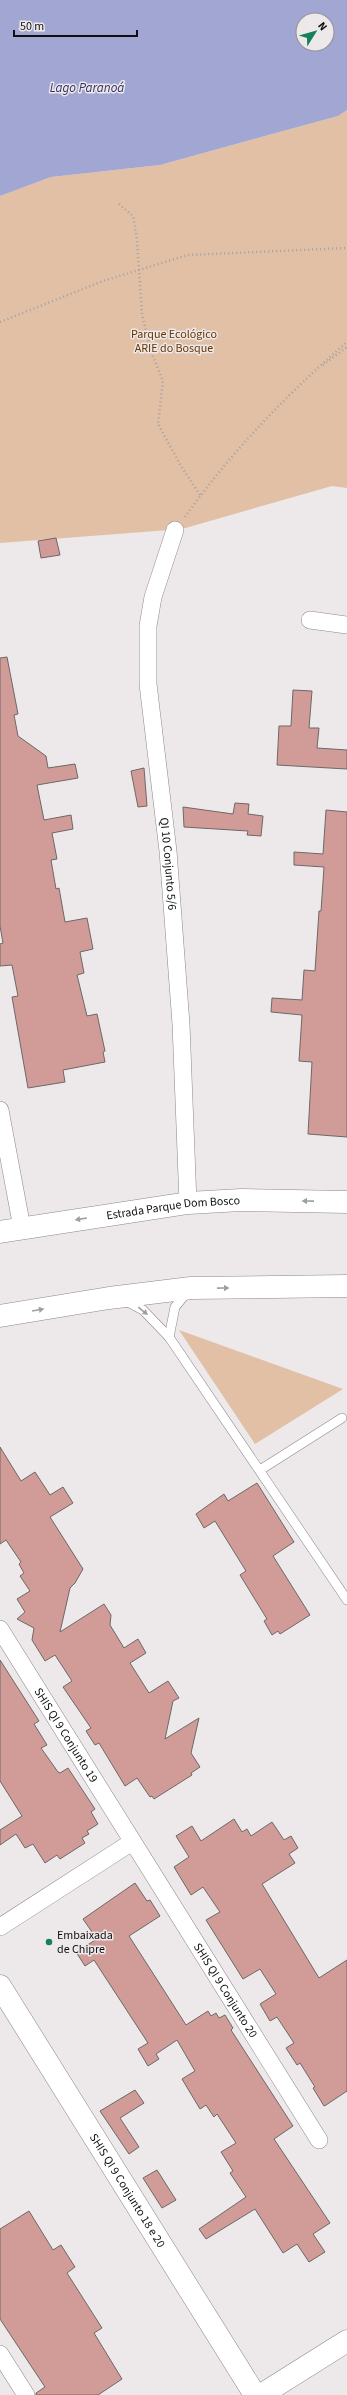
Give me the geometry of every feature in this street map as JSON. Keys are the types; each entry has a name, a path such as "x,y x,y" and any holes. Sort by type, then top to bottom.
{"main road":[{"name":"Estrada Parque Dom Bosco","path":"0,1232 188,1203 241,1200 347,1202"},
{"path":"0,1316 109,1298 190,1288 347,1286"},
{"name":"SHIS QI 9 Conjunto 18 e 20","path":"0,1986 255,2395"},
{"path":"261,2395 347,2340"}],"street":[{"name":"QI 10 Conjunto 5/6","path":"175,530 153,597 148,626 148,684 168,851 181,1024 188,1203"},
{"path":"310,620 347,625"},
{"path":"0,1110 22,1228"},
{"name":"SHIS QI 9 Conjunto 19","path":"0,1630 132,1842"},
{"path":"0,1927 132,1842"},
{"name":"SHIS QI 9 Conjunto 20","path":"132,1842 319,2140"},
{"path":"0,2354 26,2395"}],"lane":[{"path":"170,1337 175,1307 190,1288"},
{"path":"109,1298 132,1303 143,1310 170,1337 347,1600"},
{"path":"260,1470 342,1418"}],"path":[{"path":"119,204 133,216 142,314 151,352 163,381 158,424 181,466 200,495"},
{"path":"0,322 103,281 188,255 347,248"},
{"path":"175,530 200,495 239,449 309,375 347,342"},
{"path":"309,375 347,347"}],"green space":[{"name":"Parque Ecológico ARIE do Bosque","path":"347,110 347,488 332,486 182,529 0,543 0,196 51,177 160,165 338,116"},
{"path":"179,1330 343,1389 255,1444"}],"water":[{"name":"Lago Paranoá","path":"0,0 347,0 347,110 338,116 160,165 51,177 0,196"}],"building":[{"path":"56,538 60,555 41,558 38,541"},
{"path":"7,657 18,714 14,715 18,736 46,756 48,768 75,764 78,778 37,785 44,820 71,815 73,829 52,833 57,859 51,860 56,889 59,888 65,922 87,918 93,949 80,952 84,973 77,975 87,1016 97,1014 105,1051 103,1052 105,1062 63,1070 65,1082 28,1088 12,997 18,996 12,965 0,966 0,944 3,943 0,926 0,658"},
{"path":"293,690 312,691 309,728 319,728 317,748 347,750 347,769 277,765 279,726 291,726"},
{"path":"144,768 147,806 138,807 131,771"},
{"path":"235,803 249,804 248,814 263,816 261,836 247,835 248,831 184,827 183,807 233,814"},
{"path":"326,810 347,812 347,1137 308,1134 312,1062 299,1061 302,1015 271,1012 272,998 302,1000 304,970 315,971 324,867 294,865 294,852 323,854"},
{"path":"0,1447 21,1481 35,1472 50,1495 63,1487 73,1503 50,1517 83,1569 75,1583 70,1588 60,1632 104,1604 111,1615 110,1625 124,1648 138,1639 146,1653 130,1663 149,1693 168,1681 179,1698 173,1701 165,1739 199,1718 191,1753 200,1767 191,1773 192,1775 154,1799 152,1796 150,1797 137,1778 125,1786 99,1743 95,1745 86,1731 91,1728 63,1687 72,1681 55,1655 45,1661 32,1640 34,1628 17,1619 25,1612 17,1599 30,1591 20,1576 24,1573 19,1564 21,1562 6,1540 0,1544"},
{"path":"257,1483 294,1542 273,1556 310,1615 280,1634 278,1631 272,1635 264,1621 267,1619 240,1575 246,1571 215,1521 204,1528 196,1514 224,1494 228,1501"},
{"path":"0,1660 39,1721 34,1724 47,1745 41,1748 58,1772 60,1773 68,1768 95,1809 91,1812 98,1824 87,1831 89,1834 82,1838 85,1843 60,1859 57,1855 45,1863 33,1844 25,1848 16,1834 0,1845 0,1830 22,1816 0,1781"},
{"path":"234,1819 242,1832 247,1829 251,1836 272,1822 284,1840 291,1836 298,1848 289,1854 295,1863 262,1884 319,1978 347,1960 347,2091 324,2106 313,2088 315,2087 300,2063 297,2065 286,2048 294,2043 277,2017 270,2021 260,2004 276,1994 260,1969 243,1979 206,1920 220,1912 203,1887 191,1895 174,1867 189,1857 176,1836 192,1826 201,1841"},
{"path":"135,1883 147,1901 150,1900 160,1916 129,1936 186,2025 208,2011 211,2016 216,2013 219,2018 225,2015 233,2028 231,2030 293,2126 274,2139 330,2223 313,2234 325,2252 309,2262 297,2244 283,2253 255,2209 206,2239 199,2229 246,2197 230,2173 233,2171 221,2152 236,2143 217,2114 214,2117 206,2105 200,2109 182,2079 195,2071 177,2040 156,2054 159,2059 148,2066 138,2049 148,2043 94,1960 85,1966 76,1952 97,1939 83,1919"},
{"path":"135,2090 144,2103 120,2118 139,2147 129,2154 100,2111"},
{"path":"157,2170 176,2200 162,2208 143,2178"},
{"path":"29,2211 53,2250 61,2245 75,2267 67,2273 102,2328 94,2333 122,2379 98,2395 36,2395 36,2393 45,2387 0,2319 0,2229"}],"place":[{"name":"Embaixada de Chipre","path":"49,1942"}]}
